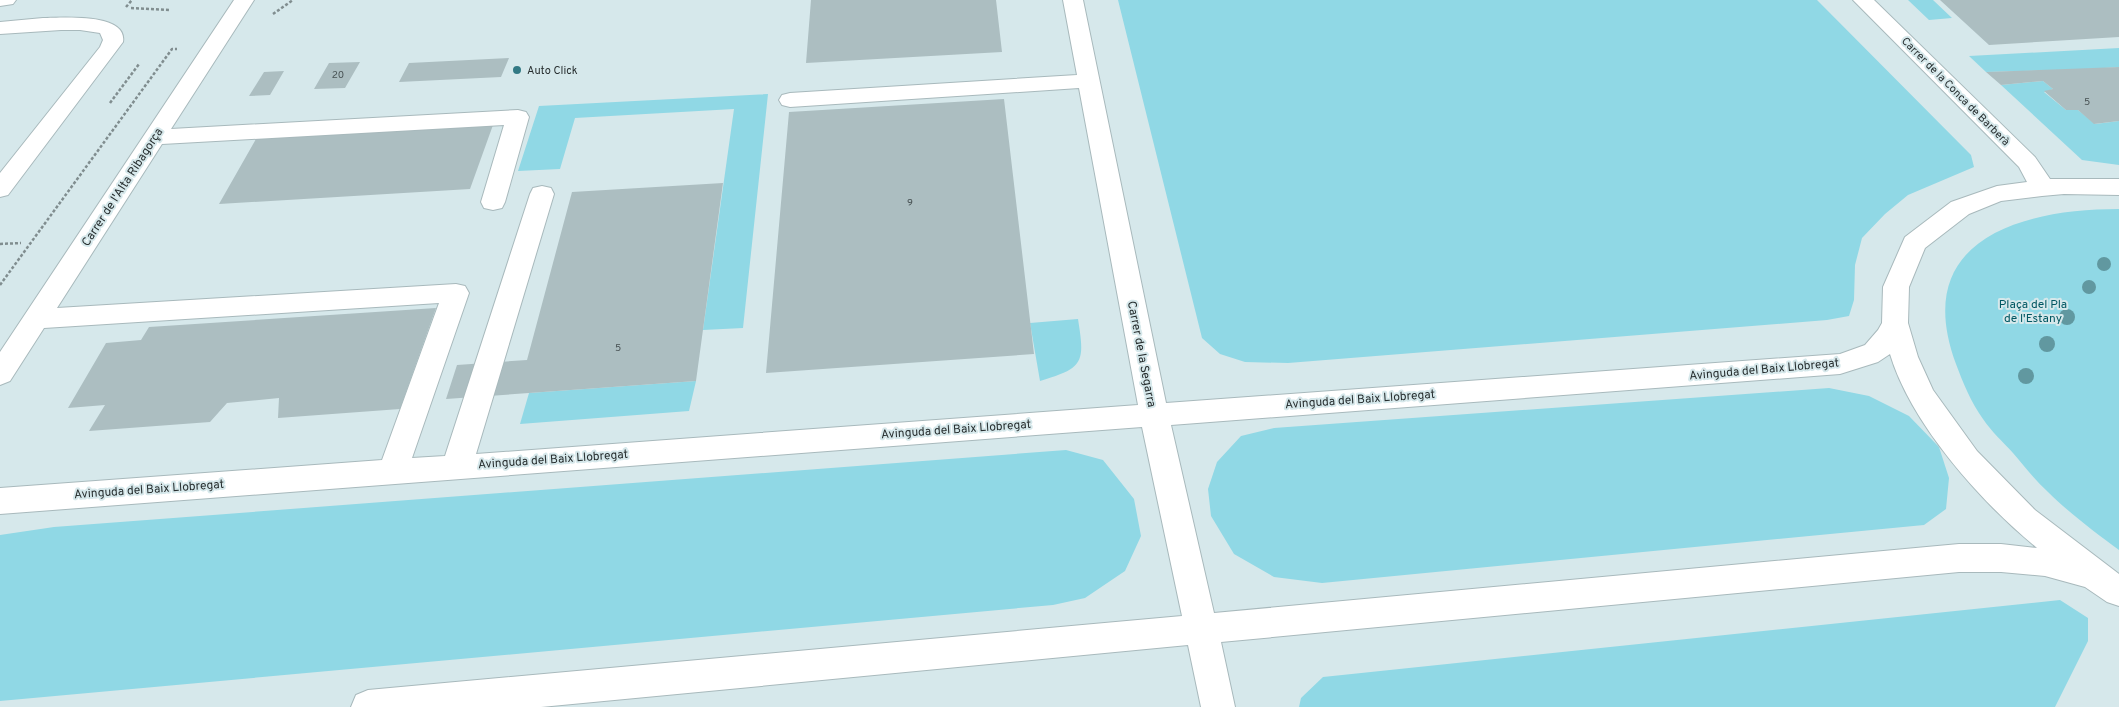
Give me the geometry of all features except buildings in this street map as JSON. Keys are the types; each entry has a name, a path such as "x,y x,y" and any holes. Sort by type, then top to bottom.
{"street":[{"path":"0,0 6,0"},
{"name":"Carrer de l'Alta Ribagorça","path":"0,374 244,0"},
{"name":"Carrer de la Segarra","path":"1073,0 1154,414 1218,707"},
{"name":"Carrer de la Conca de Barberà","path":"1863,0 2027,162 2042,188"},
{"path":"0,28 91,24 108,29 113,36 113,40 106,53 0,189"},
{"path":"790,100 1089,81"},
{"path":"155,137 518,117 493,202"},
{"path":"2107,584 2024,518 1966,459 1921,395 1904,358 1896,323 1896,287 1914,243 1960,208 1997,194 2042,188 2064,186 2119,187"},
{"path":"457,466 542,194"},
{"path":"36,319 456,293 393,471"},
{"name":"Avinguda del Baix Llobregat","path":"0,501 1840,364 1868,356 1886,342 1896,323"},
{"path":"368,707 468,702 1202,629 1959,558 2001,558 2046,562 2107,584"}],"path":[{"path":"125,8 132,0"},
{"path":"131,8 169,10"},
{"path":"110,103 139,64"},
{"path":"0,244 21,243"}],"green space":[{"path":"1118,0 1817,0 1971,155 1974,167 1908,195 1885,214 1862,238 1855,265 1854,300 1849,316 1827,320 1288,363 1245,362 1220,354 1202,338"},
{"path":"1908,0 1933,0 1952,18 1929,20"},
{"path":"2119,48 2119,67 2086,69 1986,72 1969,56"},
{"path":"2043,81 2053,89 2044,92 2066,110 2078,110 2095,124 2119,121 2119,165 2082,160 2001,85"},
{"path":"768,94 743,328 703,330 734,109 575,118 560,169 518,171 539,106"},
{"name":"Plaça del Pla de l'Estany","path":"2119,209 2119,550 2056,500 1986,423 1961,378 1946,322 1948,287 1961,260 1983,240 2012,225 2045,216"},
{"path":"1078,319 1081,355 1078,362 1065,372 1040,381 1030,323"},
{"path":"696,381 689,411 520,424 529,393"},
{"path":"1829,388 1869,396 1909,416 1939,447 1949,478 1946,509 1924,525 1322,583 1274,577 1234,554 1211,516 1208,489 1217,462 1241,436 1274,428"},
{"path":"1066,450 1103,460 1134,499 1141,536 1125,571 1085,598 1053,605 0,701 0,535 54,527"},
{"path":"2060,600 2088,618 2088,641 2055,707 1299,707 1301,698 1323,677"}],"place":[{"name":"Auto Click","path":"517,70"}]}
